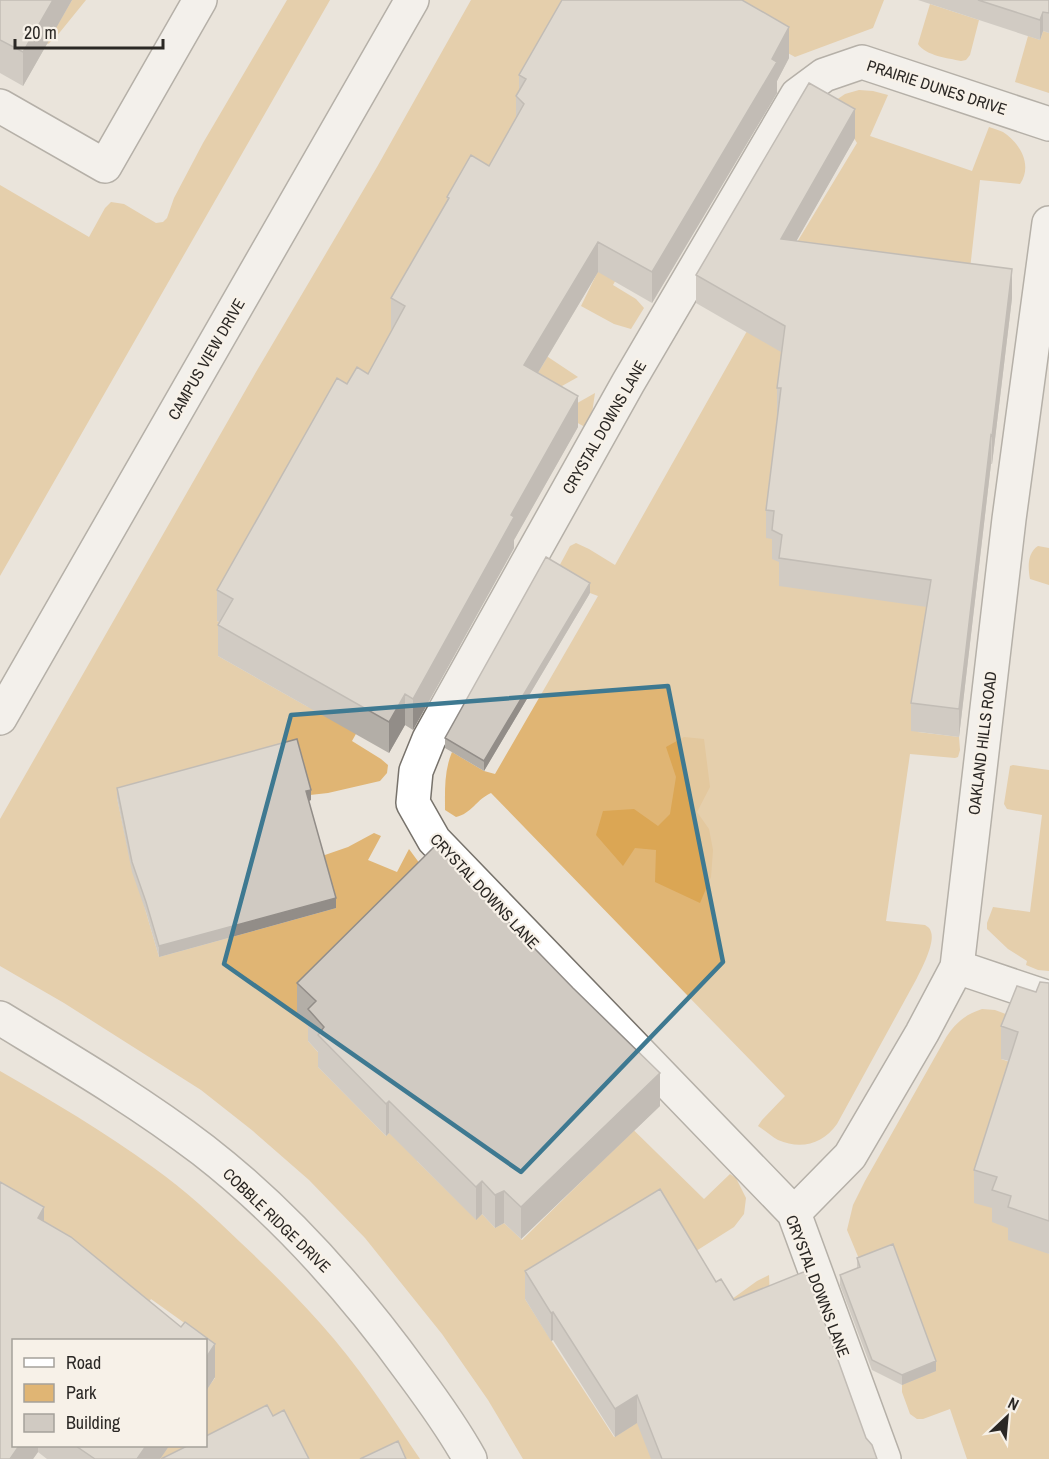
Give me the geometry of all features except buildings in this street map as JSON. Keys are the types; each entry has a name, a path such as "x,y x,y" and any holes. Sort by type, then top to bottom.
{"street":[{"path":"0,106 105,166 200,0"},
{"name":"CAMPUS VIEW DRIVE","path":"0,717 412,0"},
{"name":"PRAIRIE DUNES DRIVE","path":"797,95 824,75 862,62 1049,124"},
{"name":"CRYSTAL DOWNS LANE","path":"797,95 628,383 429,739 417,771 413,803 434,840 794,1213 884,1459"},
{"name":"OAKLAND HILLS ROAD","path":"794,1213 850,1156 922,1033 957,967 1003,565 1049,224"},
{"path":"957,967 1049,998"},
{"name":"COBBLE RIDGE DRIVE","path":"0,1018 92,1073 148,1110 204,1151 253,1192 346,1289 391,1344 431,1399 470,1459"}],"highlighted area":[{"path":"668,686 723,962 521,1172 224,964 291,715"}],"green space":[{"path":"72,0 86,0 48,44 0,16 58,24"},
{"path":"287,0 330,0 0,576 0,185 89,237 105,208 111,202 124,204 156,223 163,222 203,143"},
{"path":"471,0 579,0 586,4 568,37 560,34 519,105 526,110 516,126 524,135 512,155 594,203 607,182 618,189 628,172 639,177 680,104 673,99 697,58 704,62 724,27 748,39 613,285 636,299 644,308 631,329 614,324 581,306 603,261 471,186 444,228 436,224 408,275 413,281 391,329 520,402 545,361 545,355 578,377 553,391 565,410 595,393 591,420 585,427 545,405 472,534 464,533 396,648 389,644 401,653 352,741 388,765 387,773 380,781 310,795 297,749 117,798 128,850 159,957 336,908 322,856 348,847 374,833 381,836 368,860 397,872 409,849 420,864 396,893 512,1018 518,1013 537,1032 560,1007 571,1014 584,1032 560,1058 704,1199 730,1174 736,1178 746,1198 744,1214 734,1227 685,1258 659,1217 525,1299 614,1437 748,1351 721,1307 769,1275 770,1300 792,1299 795,1285 803,1285 810,1290 809,1298 774,1312 793,1367 830,1459 778,1459 775,1449 764,1450 755,1427 669,1459 523,1459 488,1400 442,1334 365,1238 309,1180 201,1090 64,1003 0,966 0,819 256,372 377,167","holes":["380,384 463,432 451,453 458,461 449,477 456,482 415,553 408,549 388,583 400,590 352,674 342,668 330,690 320,685 308,707 218,656 233,629 217,621 271,525 279,529 302,488 295,483 336,410 347,415 357,398 368,405","370,943 393,965 405,953 482,1030 477,1036 511,1070 517,1064 577,1124 569,1133 582,1147 573,1156 590,1173 522,1240 504,1223 495,1228 482,1214 476,1219 417,1161 423,1154 396,1127 386,1136 318,1067 324,1059 308,1041 316,1033 297,1016"]},
{"path":"739,0 884,0 873,28 795,57 752,33"},
{"path":"930,4 979,20 970,55 966,60 938,56 926,51 918,44"},
{"path":"1043,31 1049,33 1049,93 1015,82 1028,36 1040,40"},
{"path":"859,90 888,95 870,136 972,171 989,127 1003,132 1015,142 1023,155 1025,169 1020,184 980,180 918,732 959,737 960,750 958,757 955,758 910,754 886,921 925,925 931,931 931,942 917,978 837,1124 818,1140 795,1145 778,1140 758,1126 785,1096 491,793 466,813 456,817 445,810 446,781 452,752 484,771 495,774 598,596 556,572 570,546 576,543 615,565 799,239 857,143 829,105 845,94"},
{"path":"1038,546 1049,548 1049,585 1030,579 1030,557"},
{"path":"1010,766 1049,770 1049,971 1038,970 1026,965 1027,961 1008,949 987,929 993,907 1030,912 1042,815 1007,809 1004,804"},
{"path":"982,1009 995,1010 1011,1016 1001,1059 1049,1075 997,1210 1011,1229 1049,1254 1049,1459 967,1459 950,1409 923,1419 917,1419 910,1414 862,1266 847,1230 853,1205 865,1181 944,1041 960,1021"},
{"path":"0,1071 78,1117 135,1155 177,1185 220,1223 281,1282 334,1339 373,1390 420,1459 157,1459 165,1447 207,1447 207,1389 215,1378 207,1372 207,1339 151,1299 137,1320 0,1215"}],"shaded area":[{"path":"684,737 704,739 710,787 697,812 709,829 713,850 711,877 700,903 655,882 656,850 635,848 623,866 596,835 603,811 634,809 658,826 670,814 676,777 666,747"}]}
